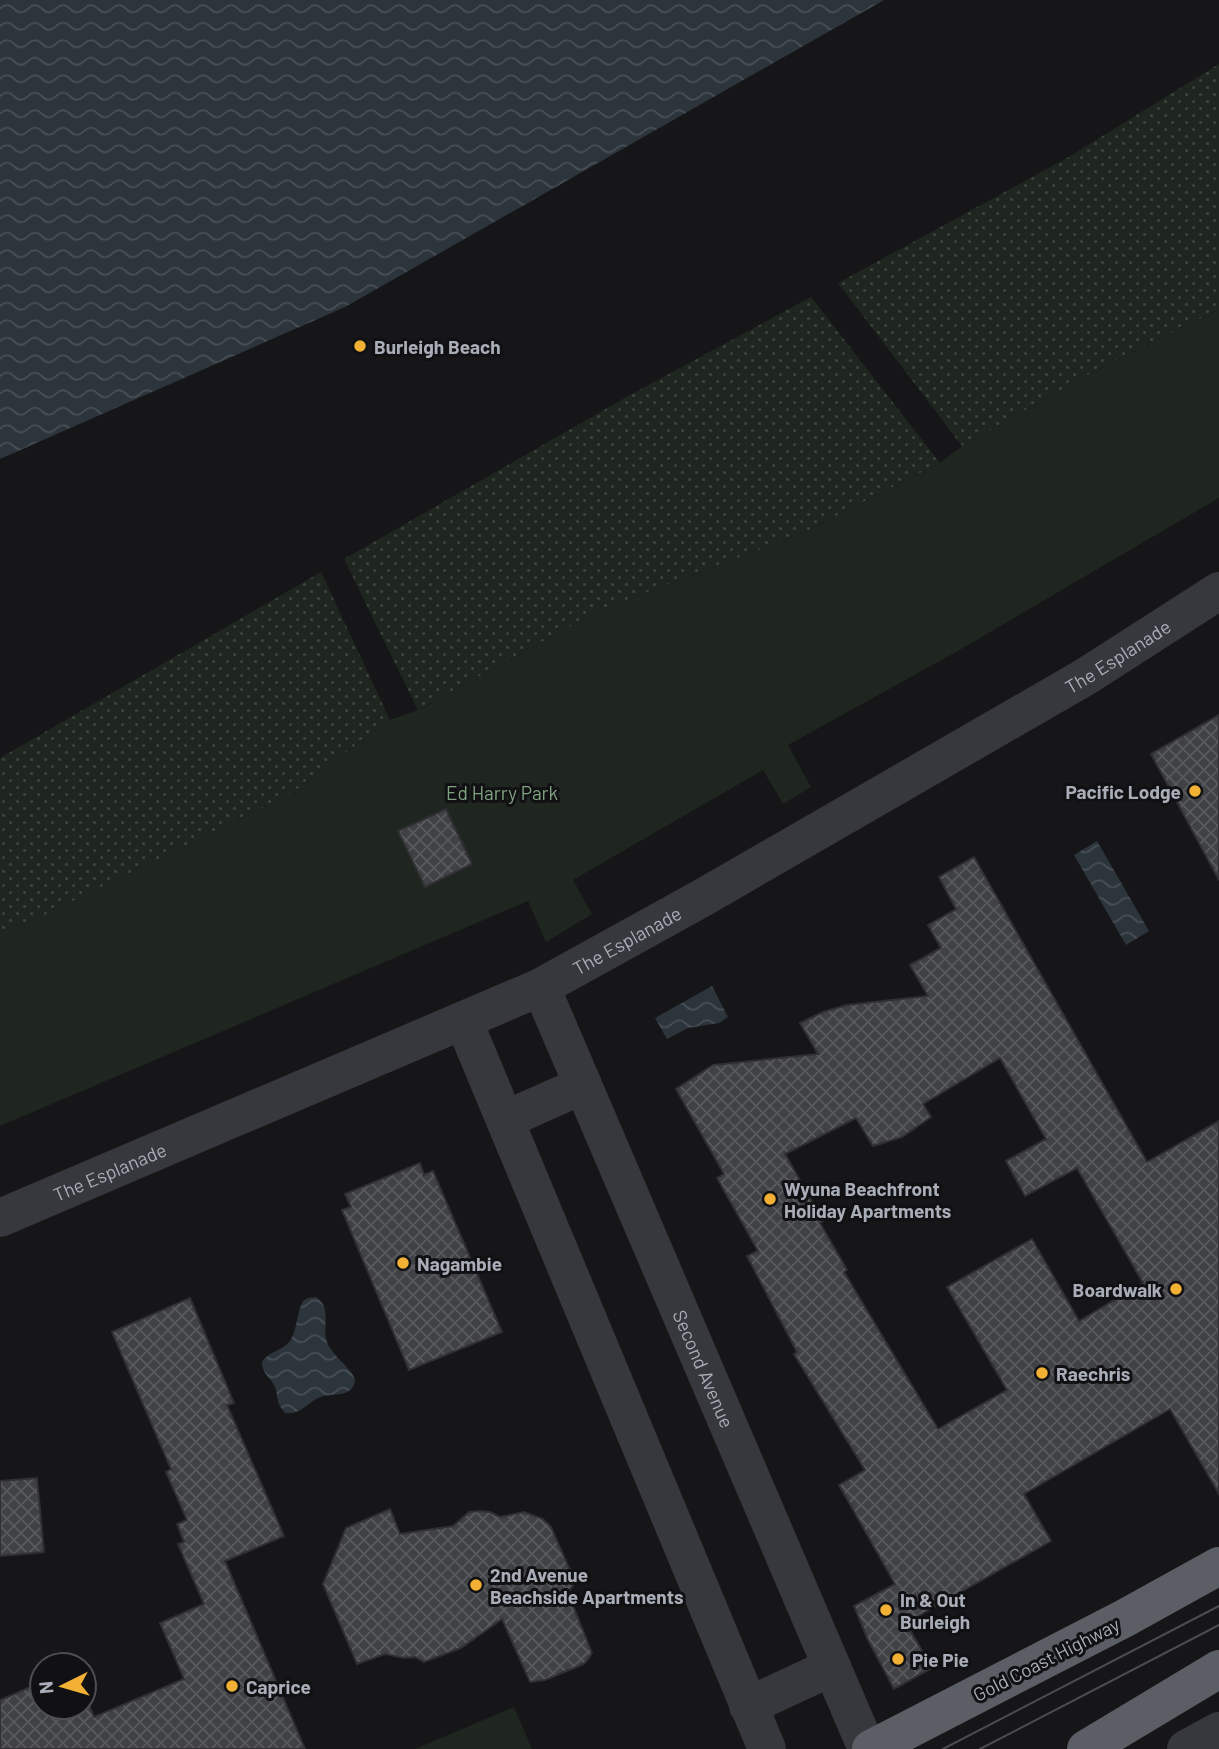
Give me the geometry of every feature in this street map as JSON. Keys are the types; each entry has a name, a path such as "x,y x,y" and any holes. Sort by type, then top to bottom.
{"highway":[{"name":"Gold Coast Highway","path":"869,1749 1125,1618 1219,1566"},
{"path":"1086,1749 1219,1669"}],"street":[{"name":"The Esplanade","path":"0,1218 541,987 702,898 1073,684 1219,591"},
{"name":"Second Avenue","path":"541,987 869,1749"},
{"path":"464,1021 766,1749"},
{"path":"505,1120 583,1085"},
{"path":"748,1706 832,1667"},
{"path":"1186,1749 1219,1731"}],"green space":[{"path":"1219,64 1219,309 1104,366 962,446 838,283 1067,158"},
{"path":"811,297 940,463 801,534 600,610 418,710 344,559 630,395"},
{"name":"Ed Harry Park","path":"1219,309 1219,498 956,652 788,745 811,787 783,804 763,770 573,880 592,914 546,942 528,901 0,1126 0,931 40,917 289,795 390,720 418,710 600,610 801,534 940,463 962,446 1104,366"},
{"path":"321,572 390,720 289,795 40,918 0,931 0,758"},
{"path":"514,1707 532,1749 415,1749"}],"water":[{"path":"0,0 884,0 345,307 0,459"},
{"path":"1097,841 1149,931 1126,945 1074,855"},
{"path":"712,986 728,1017 719,1023 688,1028 667,1039 655,1018"},
{"path":"316,1297 324,1306 327,1342 355,1382 347,1392 323,1396 301,1410 285,1413 262,1362 290,1341 303,1301"}],"building":[{"name":"Pacific Lodge","path":"1219,715 1219,880 1151,754"},
{"path":"446,809 472,864 425,887 398,831"},
{"path":"974,857 1147,1162 1219,1121 1219,1494 1170,1409 1024,1494 1051,1541 906,1623 932,1668 894,1689 868,1640 854,1606 895,1584 839,1485 865,1470 794,1354 797,1352 747,1256 758,1251 717,1178 724,1174 676,1089 713,1065 818,1054 800,1023 823,1012 847,1005 928,996 910,965 941,948 928,925 956,909 939,877","holes":["1000,1058 1046,1139 1006,1161 1025,1196 1077,1168 1143,1283 1079,1321 1032,1239 947,1287 1007,1390 938,1429 844,1272 847,1270 820,1223 823,1221 785,1154 856,1118 873,1146 902,1137 931,1117 923,1104"]},
{"name":"Nagambie","path":"420,1163 424,1175 433,1171 502,1332 409,1370 342,1210 351,1207 345,1194"},
{"path":"190,1298 234,1403 227,1405 284,1536 225,1561 305,1749 0,1749 0,1700 28,1688 28,1721 98,1721 98,1715 184,1679 160,1623 204,1604 178,1544 184,1542 177,1524 187,1520 166,1472 171,1469 112,1332"},
{"path":"37,1478 44,1552 0,1556 0,1481"},
{"name":"2nd Avenue Beachside Apartments","path":"390,1509 400,1534 453,1526 469,1512 490,1512 500,1517 524,1512 543,1519 551,1527 569,1568 578,1577 568,1593 592,1653 585,1663 545,1680 530,1682 502,1619 461,1648 424,1662 415,1657 385,1654 357,1664 323,1584 346,1528"}],"tram line":[{"path":"943,1749 1219,1606"},
{"path":"980,1749 1219,1625"}],"place":[{"name":"Burleigh Beach","path":"360,346"},
{"name":"Pacific Lodge","path":"1195,791"},
{"name":"Wyuna Beachfront Holiday Apartments","path":"770,1199"},
{"name":"Nagambie","path":"403,1263"},
{"name":"Boardwalk","path":"1176,1289"},
{"name":"Raechris","path":"1042,1373"},
{"name":"2nd Avenue Beachside Apartments","path":"476,1585"},
{"name":"In & Out Burleigh","path":"886,1610"},
{"name":"Pie Pie","path":"898,1659"},
{"name":"Caprice","path":"232,1686"}]}
